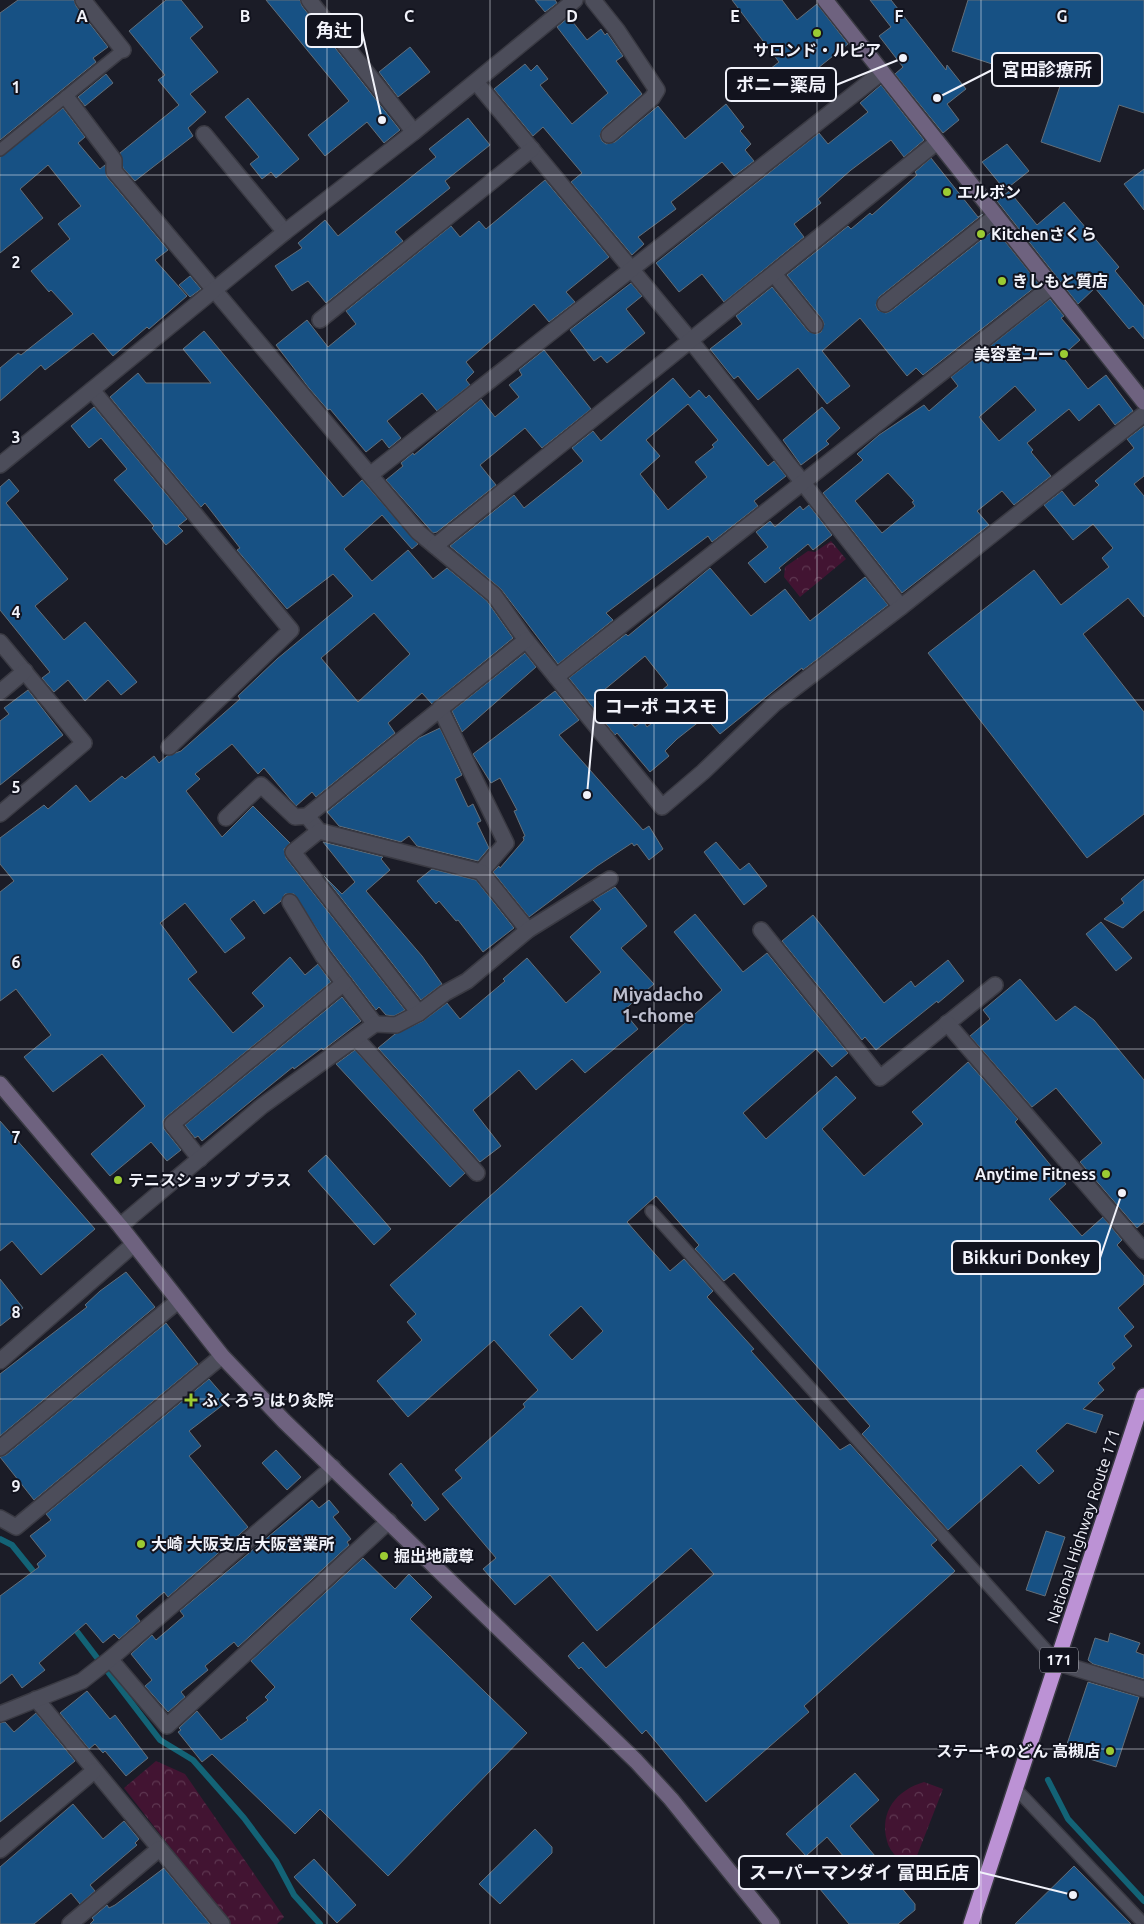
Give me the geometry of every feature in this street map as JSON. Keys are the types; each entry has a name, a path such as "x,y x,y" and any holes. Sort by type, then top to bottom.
{"highway":[{"name":"National Highway Route 171","path":"971,1924 1144,1396"}],"street":[{"path":"83,0 123,50"},
{"path":"309,0 414,132"},
{"path":"0,465 285,232 414,132 575,0"},
{"path":"593,0 617,30 657,90 652,98 609,135"},
{"path":"825,0 1144,402"},
{"path":"370,475 882,72"},
{"path":"476,82 691,341 901,607"},
{"path":"67,98 114,160 114,171 214,291 418,532 494,595 526,640 662,807 703,772 775,703 901,607 1144,414"},
{"path":"204,134 285,232"},
{"path":"436,546 937,142"},
{"path":"320,320 532,149"},
{"path":"885,304 996,216"},
{"path":"774,274 815,325"},
{"path":"556,677 804,484 1052,286"},
{"path":"92,390 291,630 169,747"},
{"path":"226,818 261,785 294,817 307,816 526,640"},
{"path":"0,642 84,743 0,814"},
{"path":"0,692 25,671"},
{"path":"440,708 506,844 481,872"},
{"path":"307,816 319,831 481,872 528,930"},
{"path":"319,831 293,852 419,1012"},
{"path":"120,1226 262,1106 375,1024 396,1025 419,1012 445,993 467,981 528,930 610,879"},
{"path":"290,902 323,956 375,1024"},
{"path":"761,930 880,1078 995,985"},
{"path":"200,1159 172,1124 344,983"},
{"path":"947,1023 1144,1251"},
{"path":"356,1038 477,1173"},
{"path":"0,1084 120,1226 222,1356 284,1421 636,1761 671,1799 772,1924"},
{"path":"0,1360 134,1244"},
{"path":"0,1448 178,1301"},
{"path":"0,1518 16,1527 222,1356"},
{"path":"0,1714 82,1681 110,1660 333,1467"},
{"path":"110,1660 167,1726 388,1521"},
{"path":"1058,1663 1144,1689"},
{"path":"36,1699 222,1924"},
{"path":"0,1850 94,1771"},
{"path":"70,1924 159,1850"}],"lane":[{"path":"0,150 67,98 123,50"},
{"path":"650,1211 1058,1663"},
{"path":"1016,1789 1144,1924"}],"green space":[{"path":"831,541 846,559 800,597 784,577 785,567 808,551 815,552"},
{"path":"156,1761 185,1774 284,1917 277,1924 230,1924 124,1788"},
{"path":"924,1782 943,1789 911,1871 888,1845 885,1830 886,1820 892,1803 898,1796"}],"building":[{"path":"18,0 74,0 76,6 108,47 93,58 96,62 0,140 0,13"},
{"path":"166,0 181,0 203,27 190,38 218,72 190,94 206,112 188,128 193,136 135,181 123,168 120,153 179,105 158,80 165,75 129,31"},
{"path":"266,0 300,0 302,6 400,130 384,143 367,122 325,156 308,135 349,101"},
{"path":"535,0 555,0 557,3 545,12"},
{"path":"732,0 782,0 797,20 817,4 848,44 788,92 770,69 779,62"},
{"path":"870,0 891,0 946,70 947,65 966,89 947,104 959,120 943,133 895,74 903,67 879,36 891,27"},
{"path":"968,0 1144,0 1144,113 1119,105 1100,162 1041,142 1060,86 952,51"},
{"path":"569,17 587,40 601,29 605,35 607,33 623,56 616,61 642,94 603,128 600,136 606,144 615,142 658,106 685,139 726,104 744,127 740,131 751,144 745,150 754,161 734,176 722,162 671,202 676,209 638,237 644,244 632,255 571,182 582,173 543,127 533,136 494,89 525,64 531,71 537,65 548,79 540,85 572,124 608,93 557,27"},
{"path":"410,47 430,72 398,97 379,72"},
{"path":"106,74 113,83 85,106 78,97"},
{"path":"881,85 924,140 904,157 891,140 851,170 818,199 821,203 794,224 804,237 724,302 702,274 679,292 656,263 819,133 828,144 868,112 860,103"},
{"path":"248,98 299,159 276,178 271,172 262,179 250,164 259,157 225,117"},
{"path":"63,108 85,137 78,143 100,169 105,165 107,177 168,250 155,260 187,296 149,329 147,327 113,356 93,333 45,370 41,365 0,401 0,368 18,353 21,355 73,314 51,290 49,292 31,271 70,239 58,224 81,206 48,165 20,189 43,218 0,253 0,157"},
{"path":"468,118 490,145 445,181 450,188 395,232 403,241 326,303 308,281 292,291 275,266 302,248 298,243 325,220 338,236 436,157 429,149"},
{"path":"1007,144 1029,171 1005,190 982,162"},
{"path":"931,158 978,217 983,214 879,297 876,305 878,310 886,313 891,311 995,229 1039,284 923,375 916,368 907,376 860,318 822,351 850,386 827,404 798,368 758,400 738,376 734,379 710,349 742,324 736,316 772,287 808,331 816,334 821,332 824,324 822,319 787,275 848,226 851,229 870,213 872,215 917,175 915,172"},
{"path":"1144,169 1144,210 1124,184"},
{"path":"545,180 609,257 566,292 575,302 549,322 534,304 466,362 474,372 466,380 470,385 437,411 422,393 387,421 401,438 389,448 382,439 366,452 330,409 328,410 309,388 276,345 307,320 328,347 356,324 346,311 451,226 460,237 479,221 486,229"},
{"path":"1009,191 1037,225 1064,202 1119,267 1115,271 1144,306 1144,339 1133,326 1129,329 1095,288 1078,304 997,201"},
{"path":"190,276 201,289 190,297 179,285"},
{"path":"631,283 642,296 626,309 645,333 607,363 601,356 594,361 570,330"},
{"path":"1050,299 1064,316 1061,318 1080,340 1062,356 1088,389 1106,375 1133,411 1115,425 1099,404 1079,421 1069,409 1027,443 1033,450 1031,452 1051,476 1014,505 1002,491 977,511 989,525 902,593 823,493 863,460 857,454 879,435 924,405 929,411 958,386 951,377","holes":["1015,386 1036,410 999,441 979,417","888,473 914,501 912,502 915,506 882,533 855,501"]},
{"path":"204,331 343,497 362,480 418,544 412,549 382,515 344,549 372,581 408,550 433,579 447,568 487,601 513,638 432,704 422,693 388,723 395,733 316,797 312,792 296,806 264,768 258,774 232,744 195,774 200,779 186,791 222,837 253,806 290,843 284,849 286,858 405,1010 394,1016 386,1015 379,1007 376,1010 331,951 294,894 285,894 281,901 264,914 254,900 230,919 245,938 225,953 185,903 160,923 197,972 188,979 233,1033 264,1006 252,993 290,957 305,975 318,964 331,982 166,1117 163,1121 164,1129 181,1150 167,1161 151,1142 110,1176 91,1154 145,1106 102,1054 53,1092 24,1057 51,1035 16,989 0,1001 0,892 14,881 0,864 0,838 44,805 48,809 76,785 90,802 122,776 125,779 154,756 159,763 167,756 181,751 240,699 238,696 277,659 353,596 333,574 287,609 237,550 240,548 205,503 201,507 110,397 138,373 146,383 211,383 183,349","holes":["374,613 410,654 358,702 321,658"]},
{"path":"544,350 591,409 542,448 525,428 480,465 496,485 437,532 433,533 386,480 403,466 401,463 413,453 414,455 481,399 495,417 519,397 509,385 522,375 519,370"},
{"path":"673,378 690,398 699,390 706,398 709,395 768,466 774,461 786,476 754,501 758,506 712,542 708,536 606,613 613,620 558,664 501,589 450,546 514,495 524,508 583,461 572,448 593,431 601,441","holes":["688,404 718,440 712,445 714,447 695,462 707,477 668,510 640,474 660,456 646,440"]},
{"path":"94,407 187,519 178,526 183,531 166,545 152,528 154,526 114,480 127,469 101,438 89,448 71,426"},
{"path":"822,407 840,428 826,441 829,444 801,465 783,440"},
{"path":"1144,426 1144,476 1134,484 1144,496 1144,617 1128,598 1083,634 1144,712 1144,814 1087,858 928,653 1034,570 1061,605 1109,567 1102,558 1113,548 1093,524 1073,540 1044,505 1062,491 1074,506 1099,485 1095,481 1134,448 1127,439"},
{"path":"9,479 19,491 6,503 68,579 35,606 64,640 85,622 137,682 121,695 108,680 85,701 68,680 54,692 42,678 50,672 0,610 0,487"},
{"path":"809,505 832,535 813,550 808,544 779,568 781,570 765,583 748,563 768,547 756,532 770,521 775,527 800,506 803,510"},
{"path":"710,568 751,616 785,589 810,621 865,577 888,605 803,670 802,668 720,734 705,717 665,751 669,756 650,772 617,733 615,735 569,678 626,634 628,636","holes":["645,656 668,685 661,691 674,706 647,727 643,721 635,727 604,690"]},
{"path":"525,653 536,667 462,732 452,711"},
{"path":"28,690 63,735 0,785 0,721 9,714 4,708"},
{"path":"555,691 579,720 559,735 643,830 649,826 663,849 649,860 637,844 634,846 632,843 597,866 529,917 493,872 499,866 500,868 524,840 523,837 525,836 514,811 517,810 500,778 491,783 473,754"},
{"path":"440,728 462,775 455,779 468,807 473,804 481,821 477,823 489,848 478,861 417,846 409,836 401,842 339,826 327,812 419,738"},
{"path":"323,842 383,857 381,859 390,870 366,891 422,956 442,984 421,1000 324,876 342,894 355,882"},
{"path":"716,842 740,870 749,863 767,886 744,905 704,852"},
{"path":"432,869 476,880 514,928 483,952 458,920 456,921 439,901 436,904 417,881"},
{"path":"1144,879 1144,910 1123,928 1104,919 1124,903 1121,899"},
{"path":"615,887 647,926 621,948 654,984 623,1011 638,1029 585,1073 572,1059 536,1090 519,1070 473,1110 501,1146 480,1162 378,1048 395,1034 423,1021 447,1003 460,1019 505,981 503,979 527,958 566,1003 601,972 570,937 601,909 593,900"},
{"path":"695,914 743,972 767,953 848,1053 832,1067 816,1049 743,1113 766,1139 836,1076 856,1098 822,1129 864,1176 923,1124 912,1112 968,1062 1018,1119 1015,1122 1066,1184 1049,1199 1082,1236 1103,1217 1122,1240 1117,1245 1144,1276 1144,1284 1118,1308 1134,1327 1124,1336 1132,1346 1112,1364 1115,1368 1098,1383 1104,1390 1083,1409 1103,1415 1096,1433 1067,1423 1036,1451 1054,1471 1039,1484 1021,1465 948,1530 862,1434 870,1426 734,1273 724,1281 695,1249 699,1245 656,1196 627,1222 670,1271 684,1259 713,1291 707,1297 754,1349 751,1351 840,1450 850,1444 937,1540 931,1545 955,1571 804,1706 809,1712 706,1802 646,1730 642,1734 581,1667 579,1669 568,1656 583,1642 606,1668 714,1574 691,1548 597,1631 550,1575 515,1605 483,1569 496,1558 442,1494 462,1478 455,1470 525,1407 523,1404 538,1390 494,1340 408,1417 377,1381 422,1340 407,1322 416,1314 390,1285 722,990 674,932","holes":["581,1306 603,1331 572,1360 549,1335"]},
{"path":"813,915 884,1003 911,981 915,987 948,960 964,981 876,1050 865,1037 862,1040 782,941"},
{"path":"1101,922 1132,958 1116,971 1086,934"},
{"path":"1020,979 1056,1021 1075,1006 1094,1020 1144,1080 1144,1222 1137,1228 1080,1162 1102,1143 1056,1088 1032,1107 970,1036 990,1019 983,1010"},
{"path":"342,997 361,1021 323,1050 322,1048 294,1069 293,1067 202,1141 198,1136 195,1138 185,1125"},
{"path":"355,1050 465,1173 450,1187 336,1064"},
{"path":"0,1121 95,1229 41,1275 12,1241 0,1251"},
{"path":"326,1155 391,1229 374,1245 308,1171"},
{"path":"126,1272 155,1307 0,1436 0,1374 87,1307 85,1305 100,1291"},
{"path":"0,1279 23,1308 0,1326"},
{"path":"166,1323 198,1364 34,1500 0,1457 6,1455"},
{"path":"209,1379 228,1401 189,1431 201,1446 189,1456 248,1527 168,1597 164,1592 136,1616 140,1621 119,1639 114,1634 103,1643 86,1623 39,1663 45,1670 22,1688 12,1674 0,1684 0,1596 39,1567 37,1564 46,1556 30,1536 51,1520 46,1514"},
{"path":"276,1450 301,1477 287,1490 262,1463"},
{"path":"401,1463 439,1509 425,1521 389,1474"},
{"path":"312,1500 319,1508 329,1500 339,1512 333,1517 351,1539 347,1542 349,1545 238,1647 234,1642 205,1666 208,1670 181,1692 185,1697 168,1712 145,1686 152,1680 131,1654 152,1635 156,1640 184,1616 180,1611"},
{"path":"1046,1531 1065,1537 1045,1596 1026,1590"},
{"path":"363,1558 395,1589 409,1574 432,1597 410,1619 527,1733 388,1876 320,1809 295,1834 212,1754 202,1762 178,1732 181,1730 179,1728 197,1711 221,1740 248,1720 246,1718 268,1700 265,1697 275,1687 251,1661"},
{"path":"1110,1633 1140,1643 1136,1652 1144,1655 1144,1679 1093,1664 1088,1660 1095,1638 1108,1642"},
{"path":"1088,1682 1139,1697 1116,1767 1083,1757 1085,1750 1067,1744"},
{"path":"87,1691 110,1719 115,1715 148,1758 126,1776 105,1751 103,1753 95,1744 89,1749 60,1713"},
{"path":"36,1713 75,1761 0,1822 0,1723 5,1722 14,1732"},
{"path":"855,1773 879,1800 850,1826 915,1904 915,1910 898,1924 849,1924 819,1888 850,1864 827,1837 806,1856 786,1834"},
{"path":"73,1804 103,1839 124,1821 139,1839 135,1843 137,1845 90,1885 95,1891 80,1904 71,1893 34,1924 0,1924 0,1867"},
{"path":"535,1829 552,1847 552,1853 500,1904 479,1884"},
{"path":"314,1859 356,1905 337,1923 294,1877"},
{"path":"1074,1866 1131,1924 1015,1924"},
{"path":"164,1868 210,1924 90,1924 94,1920 92,1918 107,1905 109,1908 115,1905"}],"waterway":[{"path":"0,1539 12,1545 37,1576"},
{"path":"72,1625 160,1740 193,1760 244,1818 276,1861 294,1895 320,1924"},
{"path":"1048,1780 1068,1819 1144,1901"}],"place":[{"name":"サロンド・ルピア","path":"817,33"},
{"name":"ポニー薬局","path":"903,58"},
{"name":"宮田診療所","path":"937,98"},
{"name":"角辻","path":"382,120"},
{"name":"エルボン","path":"947,192"},
{"name":"Kitchenさくら","path":"981,234"},
{"name":"きしもと質店","path":"1002,281"},
{"name":"美容室ユー","path":"1064,354"},
{"name":"コーポ コスモ","path":"587,795"},
{"name":"Anytime Fitness","path":"1106,1174"},
{"name":"テニスショップ プラス","path":"118,1180"},
{"name":"Bikkuri Donkey","path":"1122,1193"},
{"name":"ふくろう はり灸院","path":"191,1400"},
{"name":"大崎 大阪支店 大阪営業所","path":"141,1544"},
{"name":"掘出地蔵尊","path":"384,1556"},
{"name":"ステーキのどん 高槻店","path":"1110,1751"},
{"name":"スーパーマンダイ 富田丘店","path":"1073,1895"}],"district":[{"name":"Miyadacho 1-chome","path":"658,1005"}]}
